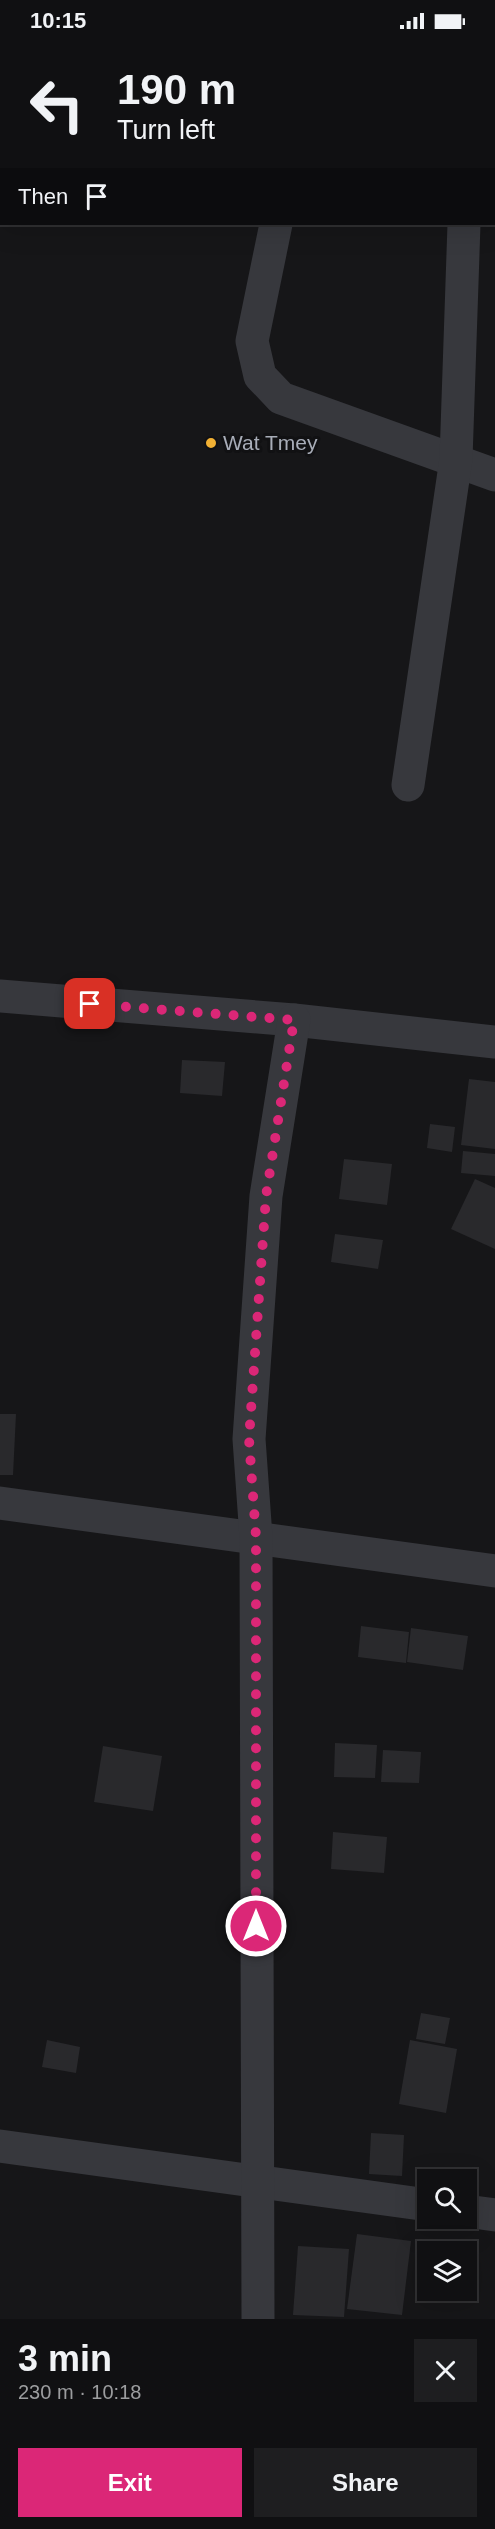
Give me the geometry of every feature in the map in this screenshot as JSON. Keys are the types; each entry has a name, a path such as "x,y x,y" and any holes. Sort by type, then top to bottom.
{"street":[{"path":"276,225 252,341 260,376 281,398 456,459 495,475"},
{"path":"408,785 456,459 464,225"},
{"path":"0,996 294,1020 495,1042"},
{"path":"258,2319 256,1537 249,1439 265,1220 294,1020"},
{"path":"0,1503 495,1571"},
{"path":"0,2146 417,2203"},
{"path":"477,2213 495,2215"}],"building":[{"path":"182,1060 225,1062 222,1096 180,1093"},
{"path":"469,1079 495,1082 495,1149 461,1145"},
{"path":"430,1124 455,1127 452,1152 427,1148"},
{"path":"463,1151 495,1154 495,1176 461,1173"},
{"path":"344,1159 392,1164 387,1205 339,1199"},
{"path":"475,1179 495,1188 495,1249 451,1229"},
{"path":"335,1234 383,1240 378,1269 331,1262"},
{"path":"0,1414 16,1414 13,1475 0,1475"},
{"path":"361,1626 409,1632 406,1663 358,1657"},
{"path":"411,1628 468,1636 463,1670 407,1662"},
{"path":"335,1743 377,1745 375,1778 334,1777"},
{"path":"103,1746 162,1756 153,1811 94,1802"},
{"path":"383,1750 421,1752 419,1783 381,1782"},
{"path":"333,1832 387,1837 384,1873 331,1869"},
{"path":"421,2013 450,2018 445,2044 416,2039"},
{"path":"47,2040 80,2047 76,2073 42,2067"},
{"path":"410,2040 457,2049 446,2113 399,2104"},
{"path":"371,2133 404,2135 402,2176 369,2174"},
{"path":"357,2234 411,2241 402,2315 347,2309"},
{"path":"298,2246 349,2249 344,2317 293,2315"}],"place":[{"name":"Wat Tmey","path":"211,443"}],"route":[{"path":"90,1004 294,1020 266,1196 249,1439 256,1537 256,1926"}]}
